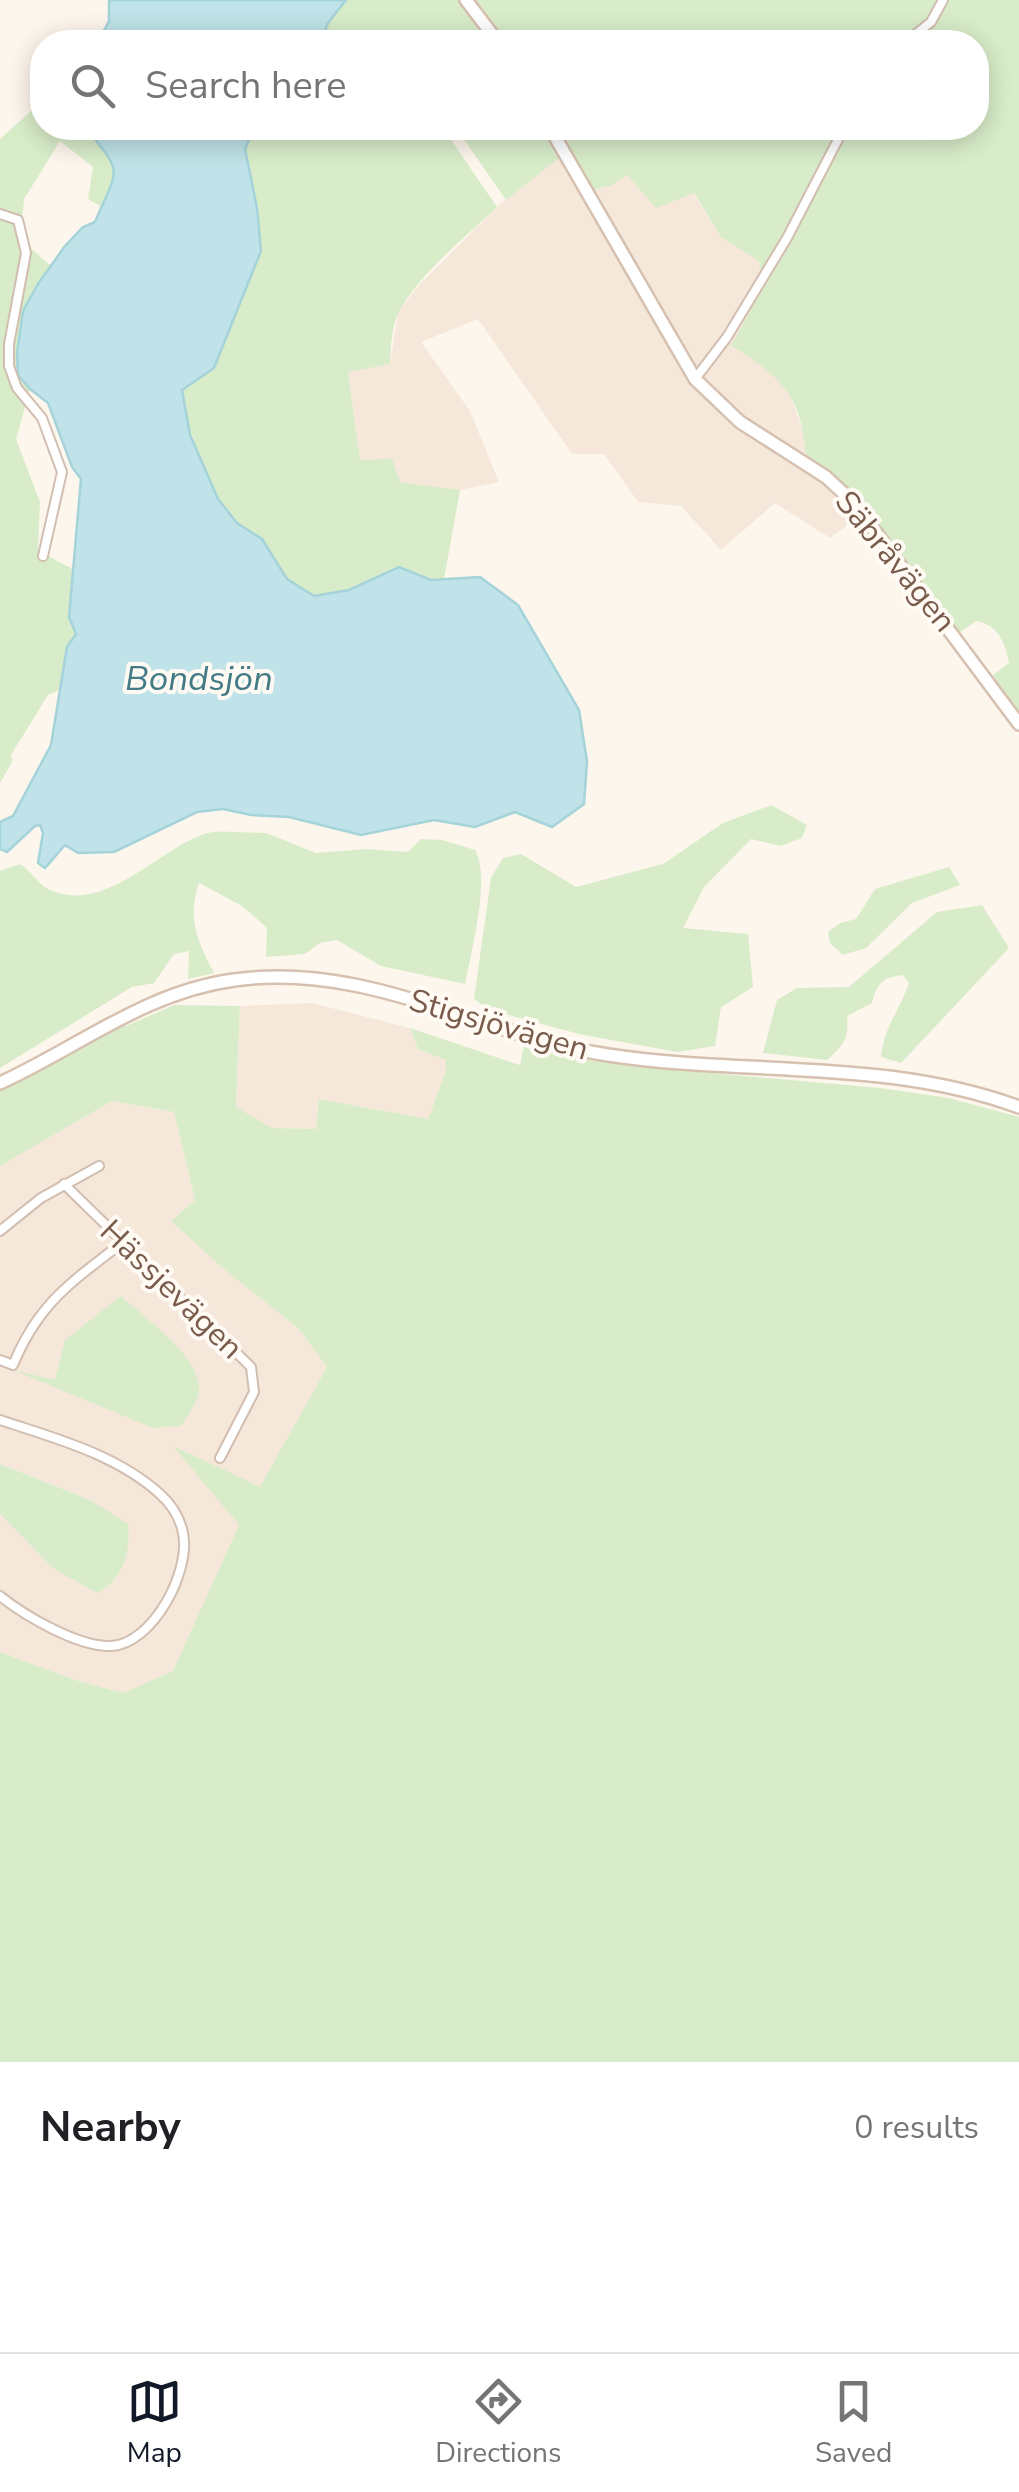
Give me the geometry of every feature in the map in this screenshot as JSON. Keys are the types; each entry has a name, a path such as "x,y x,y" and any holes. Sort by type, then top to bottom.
{"main road":[{"path":"466,0 489,30"},
{"name":"Säbråvägen","path":"557,140 695,379 740,422 826,476 854,502 1019,724"},
{"name":"Stigsjövägen","path":"0,1083 160,999 206,985 286,976 380,988 529,1038 606,1054 888,1075 942,1084 1019,1107"}],"street":[{"path":"921,30 931,22 943,0"},
{"path":"695,379 727,337 787,238 838,140"},
{"path":"0,214 18,220 26,253 10,344 11,374 17,388 42,418 62,472 43,556"},
{"path":"0,1231 64,1184 99,1166"},
{"name":"Hässjevägen","path":"64,1184 226,1340 254,1372 256,1385 251,1400 220,1458"},
{"path":"0,1360 13,1365 30,1329 51,1300 123,1242"},
{"path":"0,1420 82,1448 134,1476 171,1507 183,1532 184,1544 179,1569 156,1619 142,1635 123,1644 98,1645 82,1639 31,1618 0,1596"}],"shaded area":[{"path":"560,156 612,185 627,175 693,193 721,237 759,261 761,275 752,310 732,345 773,373 790,393 804,435 806,460 868,510 830,538 775,503 721,550 681,506 638,502 604,454 572,454 478,319 421,342 470,411 499,482 460,490 400,482 360,461 348,371 390,364 398,313 416,288 497,207"},
{"path":"312,1003 410,1028 418,1049 446,1059 446,1071 428,1119 319,1099 316,1129 272,1128 236,1108 240,1006"},
{"path":"112,1101 174,1112 195,1200 172,1220 225,1270 299,1329 327,1367 260,1488 177,1448 240,1525 173,1671 123,1693 0,1652 0,1514 53,1568 90,1500 0,1464 0,1166"}],"green space":[{"path":"346,0 1019,0 1019,712 993,675 1009,663 1000,636 990,626 976,621 959,633 868,510 806,460 800,419 786,390 764,368 731,345 757,294 759,261 721,237 694,193 656,208 627,175 612,185 581,193 560,157 506,200 464,140 989,140 989,30 325,30"},
{"path":"30,112 30,140 96,140 109,157 113,171 102,207 88,199 93,167 60,141 24,199 20,239 51,266 32,296 24,320 18,361 30,389 16,439 40,502 38,551 73,569 69,616 76,634 67,647 59,690 48,695 11,755 12,762 0,783 0,139"},
{"path":"248,140 451,140 497,207 432,268 409,296 395,323 390,364 348,372 360,460 392,459 400,482 460,490 444,579 431,580 399,567 349,590 314,596 287,579 262,539 237,523 218,499 190,435 182,390 214,368 257,208 244,149"},
{"path":"771,805 807,825 802,838 781,846 751,839 704,887 683,928 748,934 753,987 721,1007 715,1046 677,1052 579,1034 490,1010 474,999 491,878 503,858 521,854 576,887 663,864 723,823"},
{"path":"266,833 316,853 366,849 408,852 421,839 442,840 475,850 480,896 465,984 381,966 337,940 320,943 305,954 266,957 267,928 242,906 199,883 194,919 214,973 188,979 189,951 174,954 154,983 132,987 0,1068 0,871 20,864 48,889 69,895 89,894 129,878 204,834"},
{"path":"949,867 960,885 912,903 866,948 843,955 830,943 828,932 840,923 856,919 875,889"},
{"path":"982,905 1009,948 901,1063 881,1057 888,1028 909,983 903,975 885,980 878,986 872,1003 847,1016 844,1041 827,1060 763,1053 777,1000 797,988 849,987 937,912"},
{"path":"174,1005 240,1006 236,1107 272,1128 316,1129 319,1099 428,1119 446,1071 446,1060 418,1049 410,1028 520,1065 524,1046 632,1066 880,1088 949,1098 1019,1117 1019,2062 0,2062 0,1652 123,1693 173,1671 239,1525 173,1446 260,1487 327,1367 299,1329 171,1221 195,1200 174,1112 112,1101 0,1166 0,1085 110,1027 126,1026"},
{"path":"121,1296 182,1352 197,1378 198,1396 181,1426 153,1428 13,1370 55,1380 65,1340"},
{"path":"0,1464 90,1500 128,1524 123,1564 106,1587 97,1593 53,1568 0,1514"}],"water":[{"path":"109,0 346,0 325,30 104,30 109,21"},
{"name":"Bondsjön","path":"95,140 249,140 245,149 261,251 214,368 182,390 190,435 218,499 237,523 262,539 287,579 314,596 349,590 399,567 431,580 480,577 518,605 579,710 587,761 584,804 552,827 515,812 475,827 434,820 361,835 289,817 223,809 197,812 114,852 78,853 65,845 45,868 38,863 43,833 40,825 7,852 0,849 0,822 13,816 51,745 67,647 76,634 69,617 81,479 72,467 48,403 18,375 23,311 65,246 83,227 95,222 113,180 107,155"}]}
